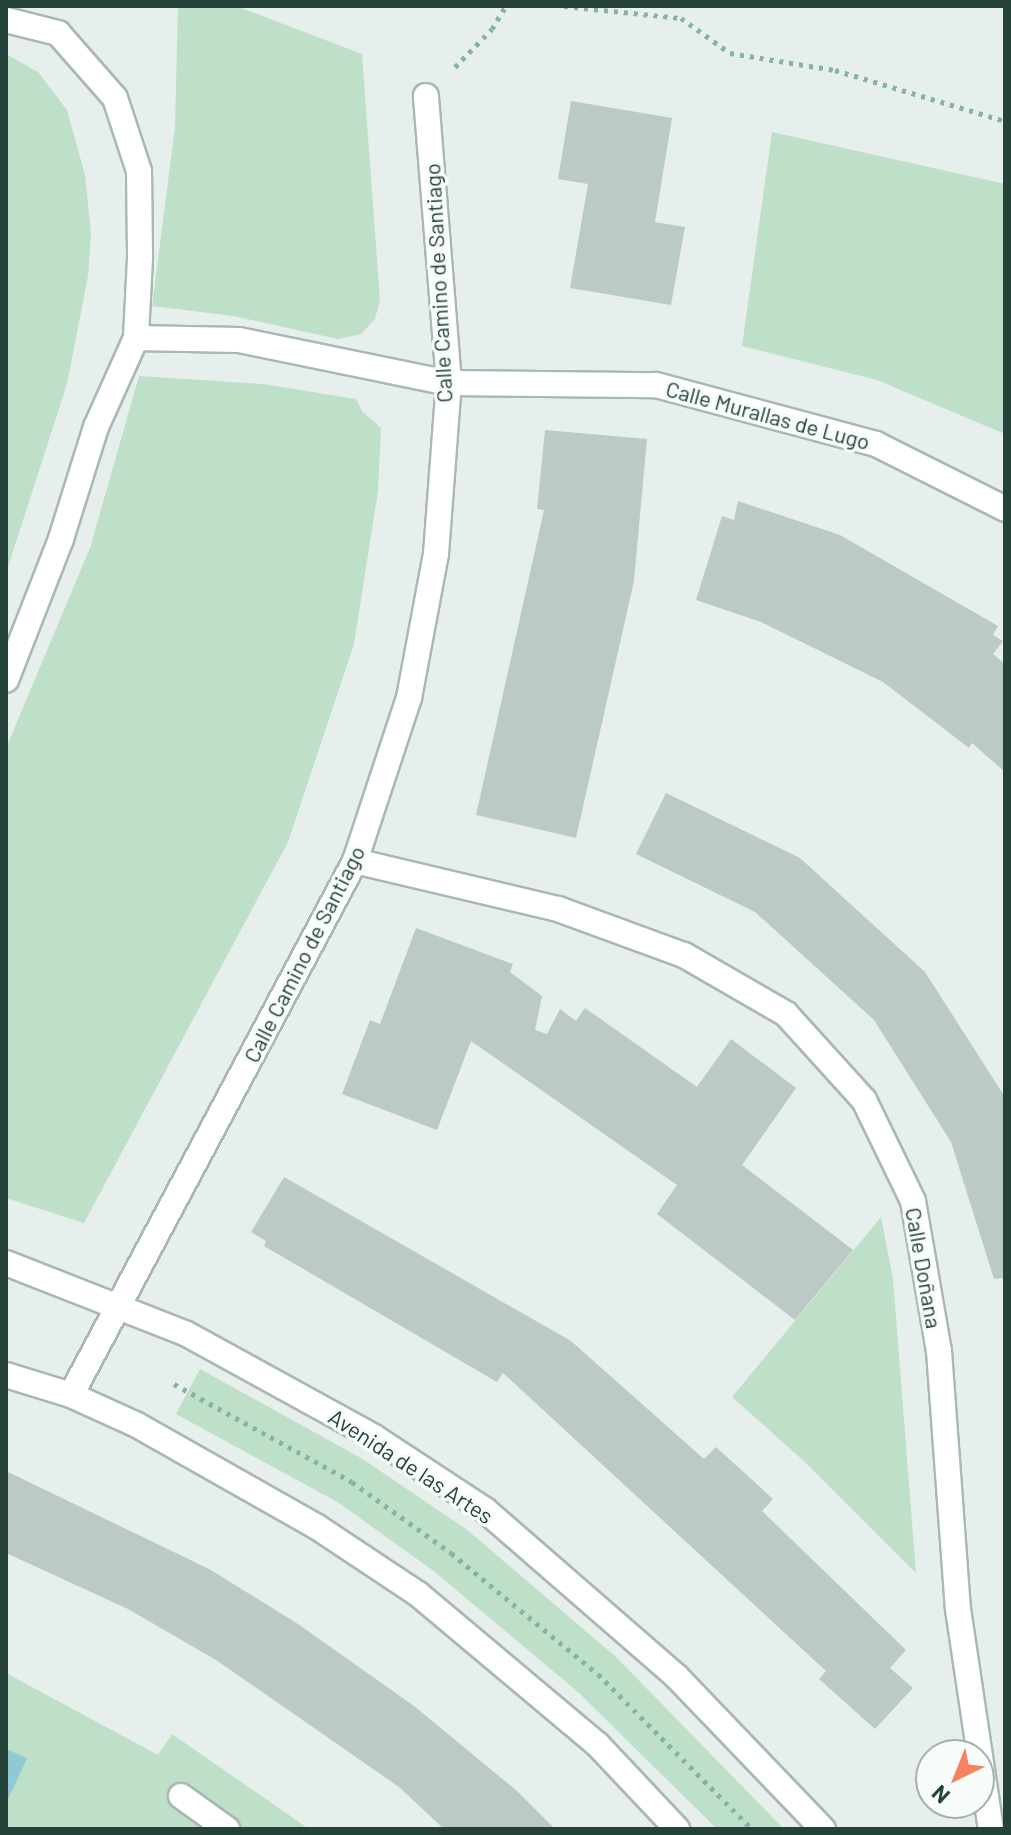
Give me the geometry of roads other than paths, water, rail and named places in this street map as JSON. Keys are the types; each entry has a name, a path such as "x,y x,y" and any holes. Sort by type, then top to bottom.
{"street":[{"path":"6,20 58,33 115,98 139,171 136,338 96,427 6,680"},
{"name":"Calle Camino de Santiago","path":"71,1395 117,1302 355,861 409,698 436,554 449,383 426,96"},
{"name":"Calle Murallas de Lugo","path":"136,338 239,340 449,383 656,385 876,444 1005,509"},
{"name":"Calle Doñana","path":"355,861 558,909 684,955 786,1014 864,1100 913,1201 931,1306 958,1609 991,1829"},
{"name":"Avenida de las Artes","path":"6,1263 117,1302 185,1333 374,1437 485,1510 677,1677 823,1829"},
{"path":"6,1375 71,1395 137,1425 317,1527 418,1594 597,1744 677,1829"},
{"path":"181,1796 227,1829"}],"water":[{"path":"6,1749 27,1758 6,1804"}]}
